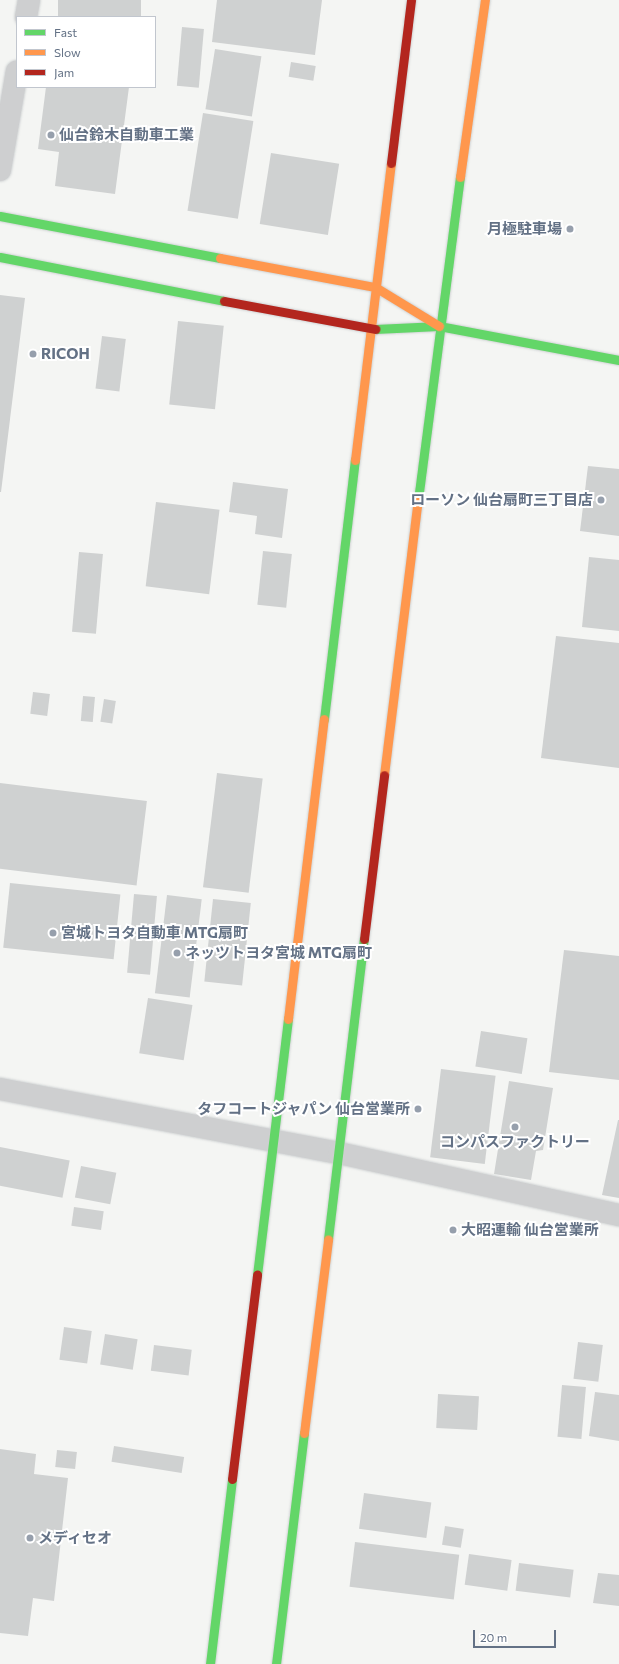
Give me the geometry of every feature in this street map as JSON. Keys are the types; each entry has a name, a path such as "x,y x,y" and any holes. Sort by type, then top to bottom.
{"street":[{"path":"26,16 29,0"},
{"path":"210,1664 375,287 411,0"},
{"path":"276,1664 439,326 485,0"},
{"path":"0,170 16,77"},
{"path":"0,216 375,287 439,326"},
{"path":"0,257 370,329 439,326 619,360"},
{"path":"0,1089 339,1153 619,1215"}],"building":[{"path":"58,0 141,0 141,16 58,16"},
{"path":"217,0 322,0 315,55 212,42"},
{"path":"182,27 204,29 199,88 177,86"},
{"path":"215,49 261,56 252,117 205,109"},
{"path":"291,62 316,66 313,81 289,77"},
{"path":"46,88 129,88 115,194 55,186 59,152 38,149"},
{"path":"203,113 253,121 238,219 188,211"},
{"path":"271,153 339,164 328,235 260,224"},
{"path":"0,295 25,298 1,492 0,492"},
{"path":"178,321 224,326 215,409 169,405"},
{"path":"102,336 126,339 119,392 96,389"},
{"name":"ローソン 仙台扇町三丁目店","path":"588,466 619,469 619,536 580,531"},
{"path":"233,482 288,489 282,538 255,534 257,516 229,512"},
{"path":"156,502 220,510 209,594 146,586"},
{"path":"263,551 292,554 286,608 257,605"},
{"path":"79,552 103,554 96,634 72,632"},
{"path":"589,557 619,560 619,631 582,627"},
{"path":"556,636 619,643 619,768 541,758"},
{"path":"33,692 50,694 47,716 30,714"},
{"path":"83,696 95,697 93,722 81,721"},
{"path":"104,699 116,701 112,724 100,722"},
{"path":"217,773 263,779 249,893 203,887"},
{"path":"0,783 147,801 137,885 0,869"},
{"path":"10,883 120,895 114,959 3,948"},
{"path":"134,894 157,896 150,975 127,973"},
{"path":"167,895 202,899 190,998 155,993"},
{"path":"213,899 251,903 242,986 204,982"},
{"path":"564,950 619,956 619,1080 549,1072"},
{"path":"148,998 192,1005 184,1060 139,1053"},
{"path":"481,1031 527,1038 522,1074 475,1067"},
{"path":"441,1069 496,1076 485,1164 430,1157"},
{"path":"509,1081 553,1088 543,1150 536,1151 531,1180 494,1174"},
{"path":"619,1120 619,1198 602,1195"},
{"path":"0,1147 70,1161 62,1198 0,1186"},
{"path":"81,1166 116,1173 110,1204 75,1197"},
{"path":"74,1207 104,1211 101,1230 71,1226"},
{"path":"64,1327 92,1331 87,1364 59,1360"},
{"path":"105,1334 138,1339 133,1370 100,1365"},
{"path":"578,1342 603,1345 598,1382 573,1379"},
{"path":"154,1345 192,1350 189,1375 151,1371"},
{"path":"562,1385 586,1387 581,1439 557,1437"},
{"path":"595,1392 619,1395 619,1441 589,1436"},
{"path":"438,1394 479,1396 477,1430 436,1428"},
{"path":"114,1446 184,1457 182,1473 111,1462"},
{"name":"メディセオ","path":"0,1449 36,1454 34,1474 68,1478 54,1601 33,1598 28,1636 0,1633"},
{"path":"57,1450 77,1452 75,1469 55,1467"},
{"path":"364,1493 431,1502 426,1538 359,1529"},
{"path":"445,1526 464,1529 461,1548 442,1545"},
{"path":"355,1542 459,1555 454,1599 350,1587"},
{"path":"469,1554 512,1560 507,1591 465,1585"},
{"path":"519,1563 574,1570 570,1597 516,1591"},
{"path":"598,1573 619,1575 619,1606 593,1603"}],"traffic: fast":[{"path":"418,500 460,177"},
{"path":"0,216 220,258"},
{"path":"0,257 224,301"},
{"path":"375,329 439,326 619,360"},
{"path":"324,719 355,460"},
{"path":"328,1239 364,939"},
{"path":"257,1275 288,1019"},
{"path":"276,1664 304,1433"},
{"path":"210,1664 232,1479"}],"traffic: slow":[{"path":"460,177 485,0"},
{"path":"355,460 391,163"},
{"path":"220,258 375,287 439,326"},
{"path":"384,775 418,500"},
{"path":"288,1019 324,719"},
{"path":"304,1433 328,1239"}],"traffic: jam":[{"path":"391,163 411,0"},
{"path":"224,301 375,329"},
{"path":"364,939 384,775"},
{"path":"232,1479 257,1275"}],"place":[{"name":"仙台鈴木自動車工業","path":"51,135"},
{"name":"月極駐車場","path":"570,229"},
{"name":"RICOH","path":"33,354"},
{"name":"ローソン 仙台扇町三丁目店","path":"601,500"},
{"name":"宮城トヨタ自動車 MTG扇町","path":"53,933"},
{"name":"ネッツトヨタ宮城 MTG扇町","path":"177,953"},
{"name":"タフコートジャパン 仙台営業所","path":"418,1109"},
{"name":"コンパスファクトリー","path":"515,1127"},
{"name":"大昭運輸 仙台営業所","path":"453,1230"},
{"name":"メディセオ","path":"30,1538"}]}
